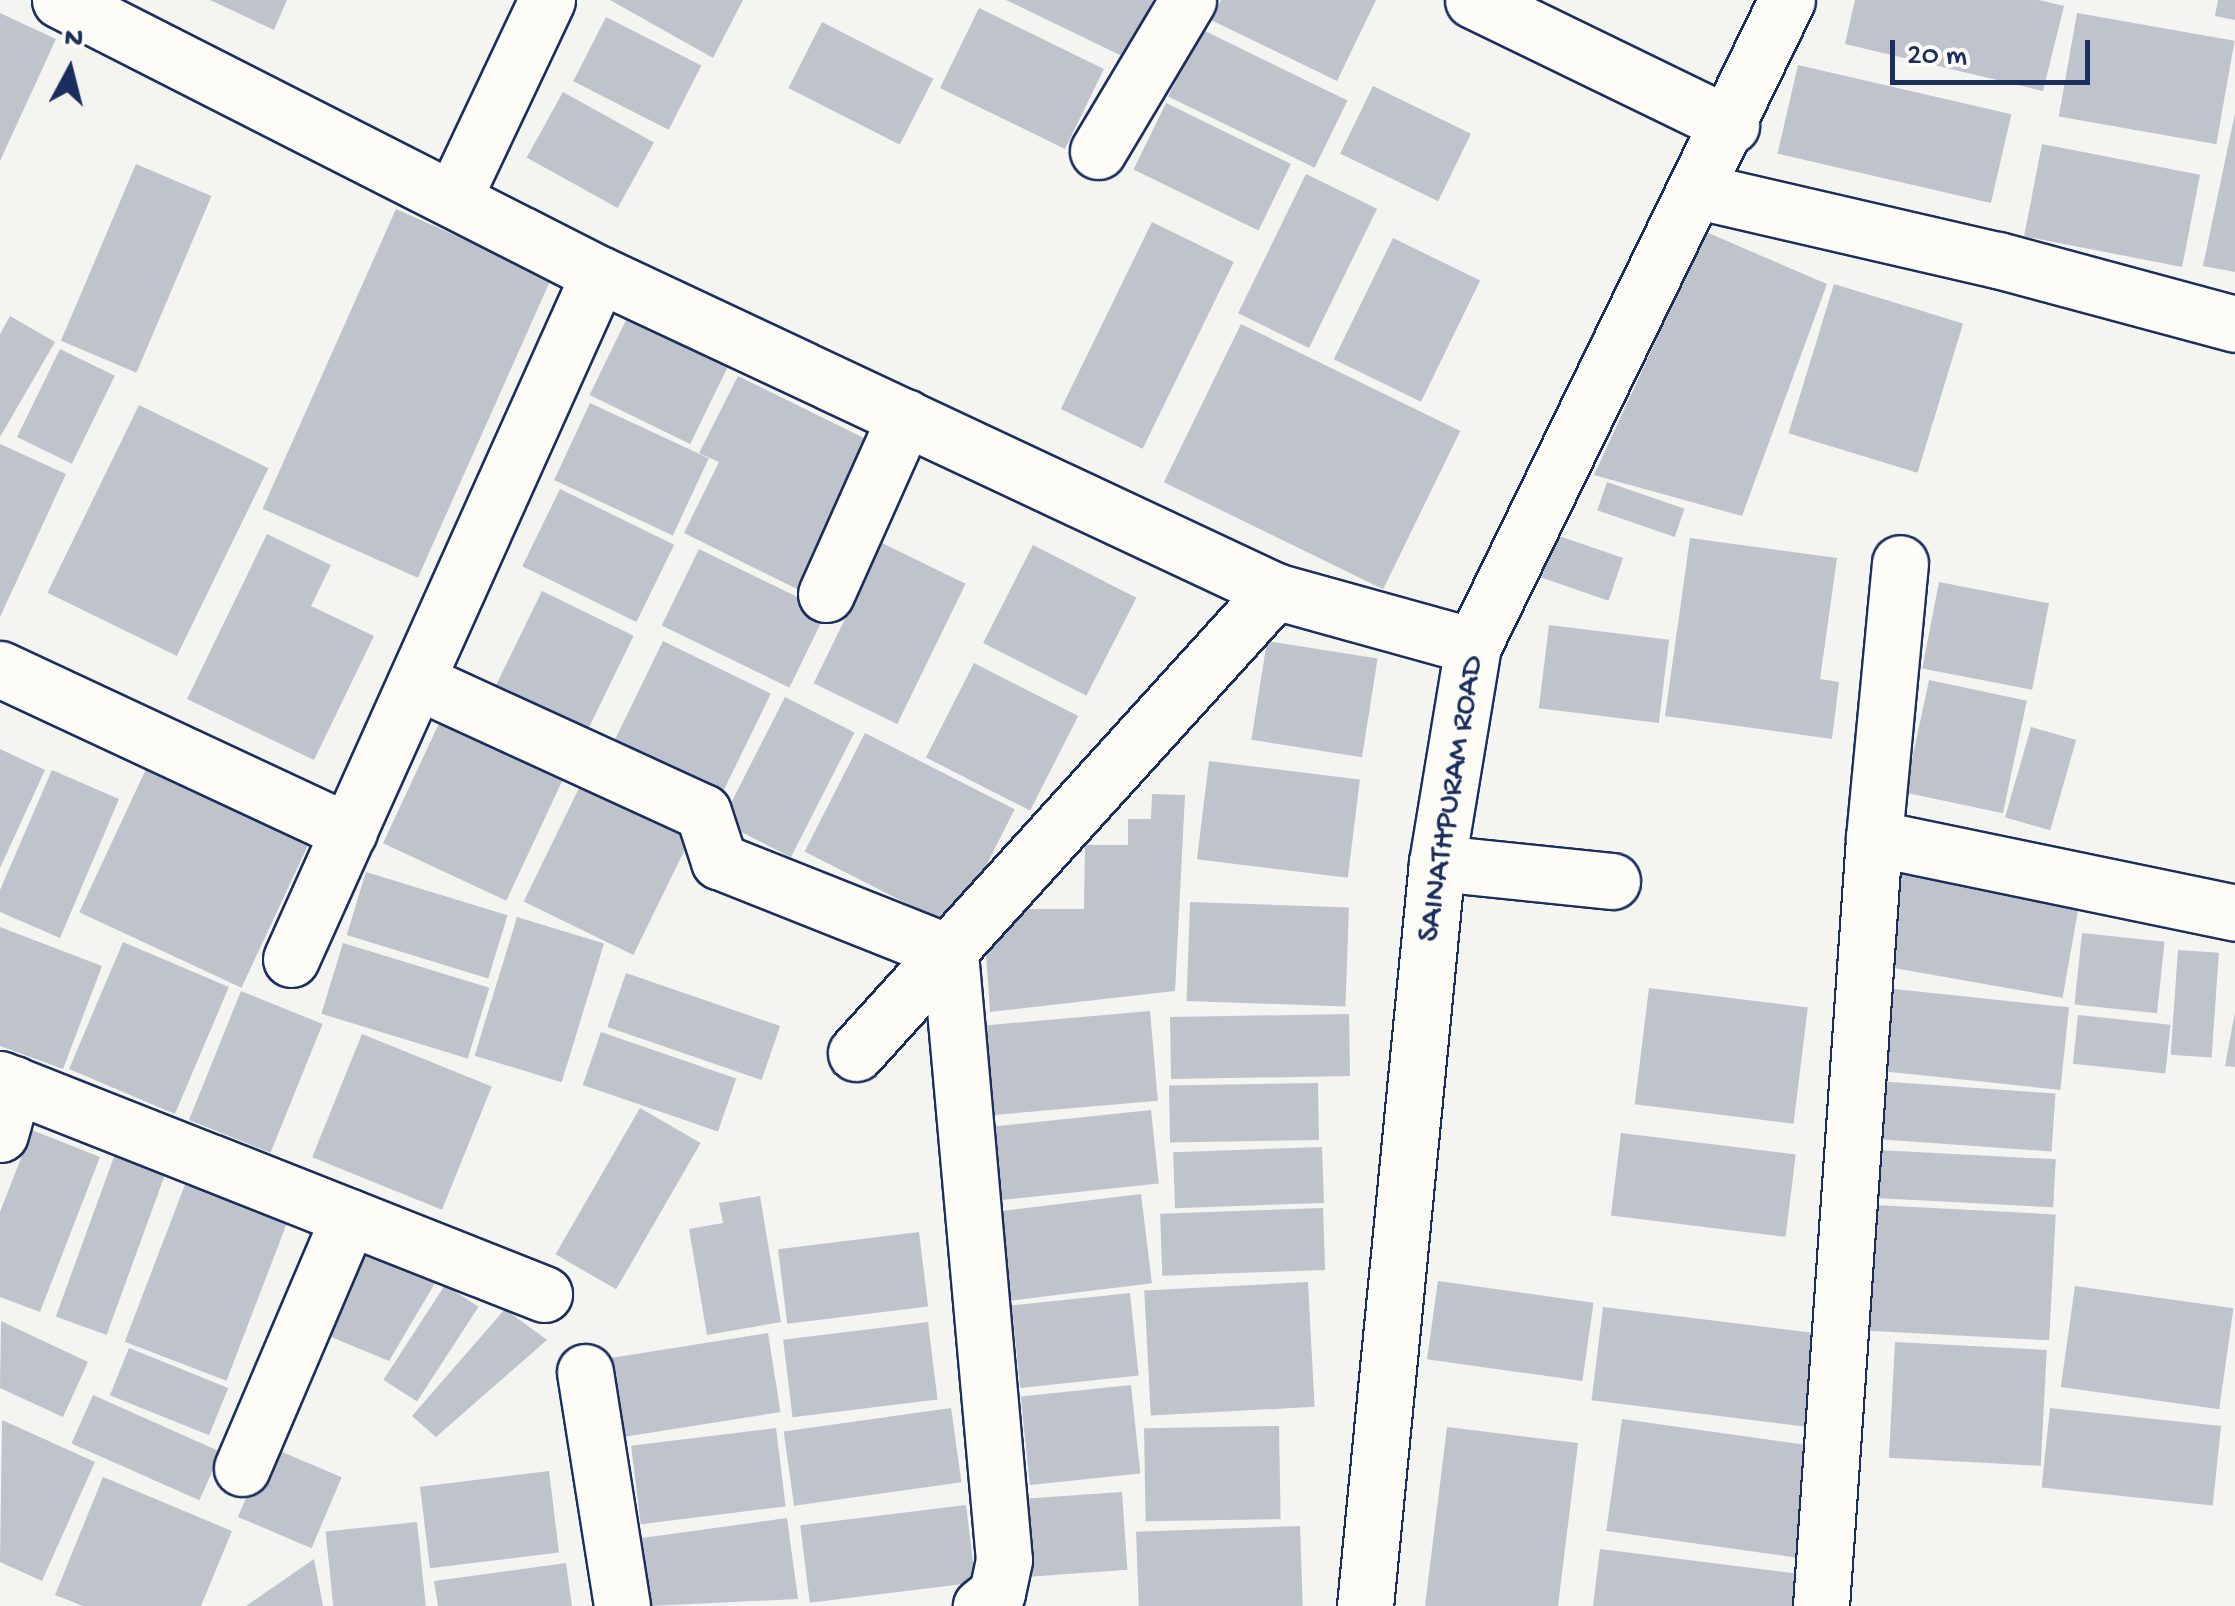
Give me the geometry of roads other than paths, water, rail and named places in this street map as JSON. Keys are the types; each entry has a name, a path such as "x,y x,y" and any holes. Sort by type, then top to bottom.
{"street":[{"path":"60,0 599,274 1275,591 1473,646"},
{"path":"453,199 547,0"},
{"path":"1098,151 1188,0"},
{"path":"1472,0 1731,125"},
{"name":"SAINATHPURAM ROAD","path":"1365,1606 1437,863 1473,646 1731,125 1787,0"},
{"path":"1698,191 1998,260 2235,324"},
{"path":"291,959 419,682 599,274"},
{"path":"826,594 905,417"},
{"path":"1821,1606 1874,838 1900,562"},
{"path":"856,1053 1275,591"},
{"path":"0,669 349,832"},
{"path":"419,682 703,812 719,861 950,952"},
{"path":"1874,838 2235,913"},
{"path":"1437,863 1612,882"},
{"path":"950,952 1004,1560 997,1592 982,1606"},
{"path":"5,1099 348,1218 544,1294"},
{"path":"242,1468 348,1218"},
{"path":"586,1372 622,1606"}]}
